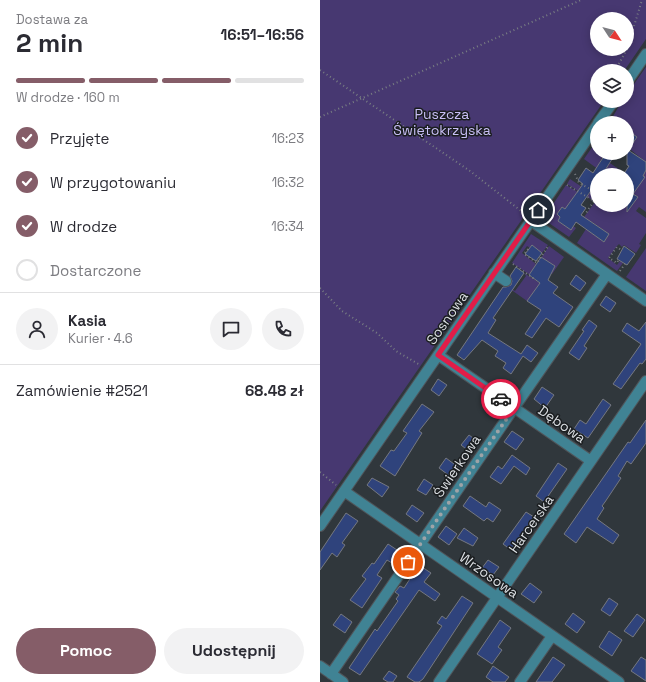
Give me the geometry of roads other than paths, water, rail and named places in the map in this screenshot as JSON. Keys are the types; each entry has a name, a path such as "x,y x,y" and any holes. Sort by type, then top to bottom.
{"street":[{"path":"634,72 646,54"},
{"name":"Sosnowa","path":"320,526 590,136"},
{"path":"531,221 646,301"},
{"path":"494,274 506,281"},
{"name":"Świerkowa","path":"331,674 607,274"},
{"name":"Dębowa","path":"438,355 590,462"},
{"name":"Harcerska","path":"439,682 646,381"},
{"name":"Wrzosowa","path":"344,491 619,682"},
{"path":"520,682 552,636"},
{"path":"320,666 342,682"}],"park label":[{"name":"Puszcza Świętokrzyska","path":"442,122"}]}
